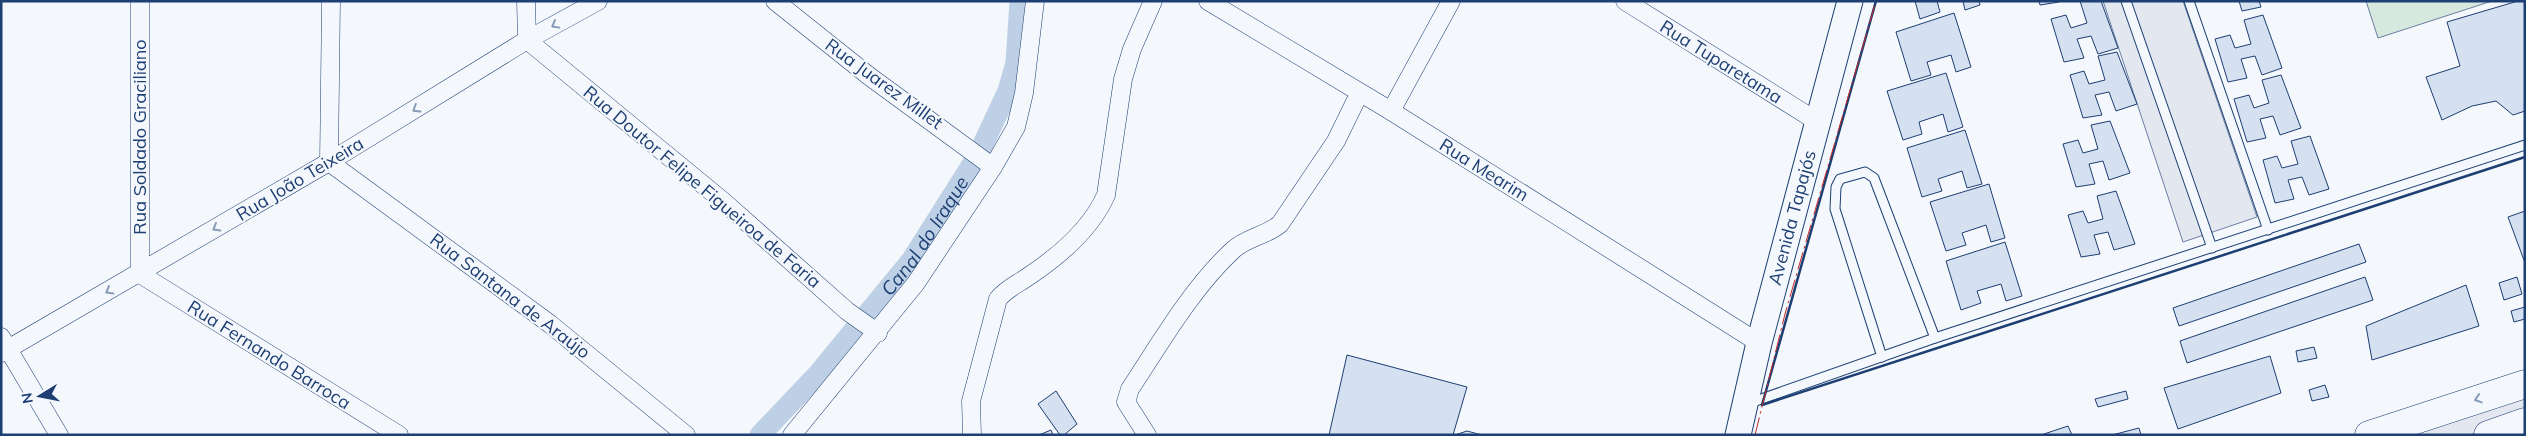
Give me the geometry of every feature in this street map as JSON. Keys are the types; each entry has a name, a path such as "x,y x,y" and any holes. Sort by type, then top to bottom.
{"main road":[{"name":"Avenida Tapajós","path":"1738,435 1759,342 1850,1"},
{"path":"2369,435 2525,384"},
{"path":"2488,435 2525,422"}],"street":[{"name":"Rua Soldado Graciliano","path":"140,1 140,274"},
{"path":"329,162 330,1"},
{"path":"526,1 528,40"},
{"name":"Rua João Teixeira","path":"3,346 140,274 329,162 528,40 598,1"},
{"name":"Rua Juarez Millet","path":"775,1 869,76 950,133 990,164"},
{"path":"792,435 873,328 916,283 990,164 1016,127 1024,94 1035,1"},
{"path":"972,435 971,401 998,299 1005,292 1043,266 1081,232 1099,212 1108,188 1123,79 1132,48 1154,1"},
{"name":"Rua Mearim","path":"1208,1 1359,94 1391,111 1759,342"},
{"path":"1391,111 1451,1"},
{"name":"Rua Tuparetama","path":"1625,1 1818,122"},
{"name":"Rua Doutor Felipe Figueiroa de Faria","path":"528,40 724,202 847,311 873,328"},
{"path":"1147,435 1126,402 1130,389 1214,269 1242,243 1272,231 1280,224 1336,141 1359,94"},
{"name":"Rua Santana de Araújo","path":"329,162 550,324 686,435"},
{"name":"Rua Fernando Barroca","path":"140,274 399,435"},
{"path":"3,346 58,435"}],"lane":[{"path":"2126,1 2212,248"},
{"path":"2189,1 2268,230"},
{"path":"1745,405 1935,338 2525,145"},
{"path":"1882,356 1835,209 1836,187 1840,179 1865,172 1874,178 1935,338"}],"shaded area":[{"path":"2103,1 2183,1 2257,217 2183,242"},
{"path":"2366,1 2492,1 2378,38"},
{"path":"2525,391 2525,416 2470,435 2391,435"}],"building":[{"path":"1915,1 1937,1 1940,12 1920,19"},
{"path":"1963,1 1979,1 1980,5 1965,10"},
{"path":"2039,1 2059,1 2059,2 2040,5"},
{"path":"2080,1 2101,1 2118,48 2098,54 2091,36 2077,39 2084,58 2064,62 2051,19 2066,15 2071,28 2087,23"},
{"path":"2239,1 2259,1 2261,7 2242,11"},
{"path":"2518,1 2525,1 2525,111 2513,115 2496,101 2472,106 2442,120 2426,77 2460,66 2447,22"},
{"path":"1954,13 1971,67 1956,72 1951,55 1927,62 1931,75 1911,81 1896,32"},
{"path":"2263,15 2282,68 2262,75 2255,56 2241,59 2247,78 2228,82 2215,39 2230,35 2235,48 2251,44 2244,20"},
{"path":"2117,52 2137,104 2116,111 2109,92 2095,95 2102,115 2083,118 2070,75 2084,71 2089,84 2105,80 2098,56"},
{"path":"1946,73 1963,127 1948,132 1943,114 1919,122 1922,134 1903,140 1887,91"},
{"path":"2281,75 2301,128 2280,135 2273,116 2260,119 2266,138 2247,142 2234,99 2249,95 2254,108 2269,103 2262,80"},
{"path":"2110,121 2130,173 2109,180 2103,161 2089,164 2095,184 2076,187 2063,144 2078,140 2083,153 2098,149 2091,125"},
{"path":"1965,130 1982,184 1967,188 1962,171 1938,179 1942,191 1922,197 1907,148"},
{"path":"2310,136 2329,189 2309,195 2302,177 2288,180 2294,199 2275,203 2263,160 2277,156 2282,168 2298,164 2291,141"},
{"path":"1989,184 2005,238 1991,242 1986,225 1962,233 1966,245 1946,251 1930,202"},
{"path":"2116,191 2135,244 2114,250 2108,232 2094,235 2100,254 2081,257 2068,215 2083,211 2088,223 2103,219 2097,196"},
{"path":"2525,211 2525,263 2508,217"},
{"path":"2005,242 2022,296 2006,301 2001,284 1977,291 1981,303 1961,310 1946,261"},
{"path":"2359,244 2366,262 2179,326 2173,308"},
{"path":"2365,277 2373,300 2187,363 2180,341"},
{"path":"2517,277 2522,294 2504,300 2499,283"},
{"path":"2466,285 2479,326 2372,360 2366,326"},
{"path":"2525,307 2525,319 2514,322 2511,311"},
{"path":"2314,347 2317,358 2298,362 2296,351"},
{"path":"1347,355 1467,387 1453,435 1329,435"},
{"path":"2270,356 2281,393 2178,429 2164,388"},
{"path":"2325,385 2329,397 2312,401 2309,390"},
{"path":"1056,391 1077,424 1064,435 1060,435 1038,404"},
{"path":"2126,391 2128,399 2098,407 2095,399"},
{"path":"2068,426 2072,435 2041,435"},
{"path":"2139,428 2141,435 2112,435"},
{"path":"1051,430 1053,435 1039,435"},
{"path":"1467,431 1482,435 1455,435"}],"waterway":[{"name":"Canal do Iraque","path":"760,435 819,373 911,261 978,155 1008,91 1016,63 1020,1"}],"wall":[{"path":"1876,1 1762,405 2525,157"}],"power":[{"path":"1755,435 1785,314 1876,1"}]}
